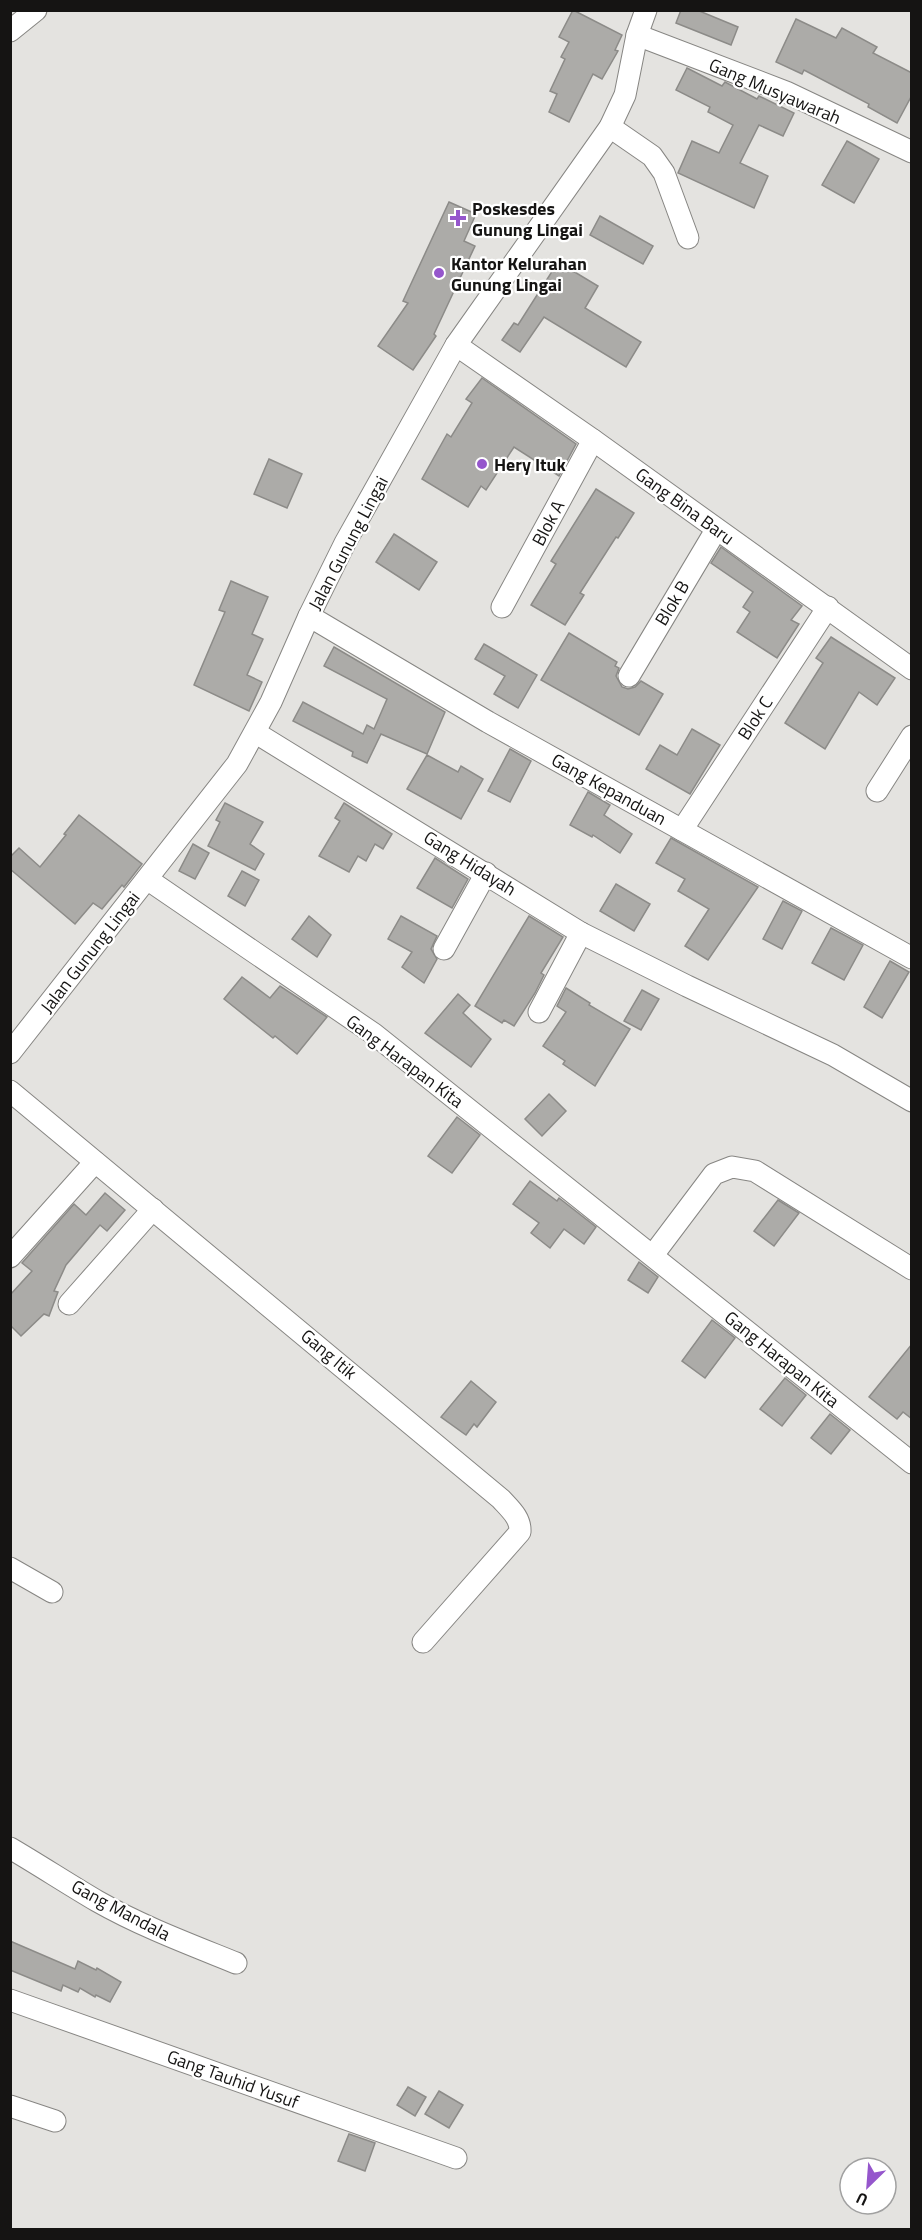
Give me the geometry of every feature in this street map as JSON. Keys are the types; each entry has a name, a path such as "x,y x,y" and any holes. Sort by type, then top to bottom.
{"street":[{"name":"Jalan Gunung Lingai","path":"10,1053 237,764 256,733 345,543 456,345 610,127 625,95 637,35 646,10"},
{"path":"10,31 34,11"},
{"name":"Gang Musyawarah","path":"637,35 786,92 912,152"},
{"path":"610,127 647,152 664,173 688,238"},
{"name":"Gang Bina Baru","path":"456,345 593,440 912,669"},
{"name":"Blok A","path":"502,607 593,440"},
{"name":"Blok B","path":"629,676 716,530"},
{"name":"Blok C","path":"682,830 828,607"},
{"name":"Gang Kepanduan","path":"309,616 488,722 912,958"},
{"name":"Gang Hidayah","path":"256,733 581,933 832,1055 912,1101"},
{"path":"877,791 912,736"},
{"path":"444,949 486,873"},
{"name":"Gang Harapan Kita","path":"147,879 374,1034 912,1463"},
{"path":"539,1012 581,933"},
{"name":"Gang Itik","path":"10,1091 484,1484 515,1514 521,1524 520,1532 423,1642"},
{"path":"10,1257 95,1162"},
{"path":"653,1255 714,1174 732,1167 755,1171 912,1269"},
{"path":"69,1304 153,1209"},
{"path":"10,1568 52,1592"},
{"name":"Gang Mandala","path":"10,1848 97,1901 132,1919 236,1963"},
{"name":"Gang Tauhid Yusuf","path":"10,2000 456,2158"},
{"path":"10,2106 55,2121"}],"building":[{"path":"573,10 622,35 615,50 618,51 602,79 593,74 569,122 549,112 557,94 550,91 565,59 561,57 569,42 559,37"},
{"path":"681,10 697,10 738,27 731,45 676,23"},
{"path":"796,19 836,38 842,28 877,47 873,53 912,73 912,95 897,123 868,107 869,104 804,70 802,74 776,62"},
{"path":"687,68 722,86 725,82 757,99 759,96 794,113 783,136 759,125 740,163 768,176 754,208 678,173 692,141 719,153 733,125 708,112 710,107 676,90"},
{"path":"847,141 879,159 854,203 822,185"},
{"path":"449,202 476,214 464,241 475,246 434,334 436,336 413,370 378,346 408,303 403,301"},
{"path":"600,216 653,246 643,264 590,235"},
{"path":"558,262 598,286 585,308 641,342 626,367 544,317 520,352 502,340 514,323 518,325"},
{"path":"482,378 576,444 559,476 514,447 486,490 481,486 468,507 422,479 447,434 451,437 472,403 466,399"},
{"path":"269,459 302,474 287,508 254,494"},
{"path":"596,489 634,513 580,593 584,595 565,625 531,605 556,564 551,561"},
{"path":"394,534 437,562 419,590 376,562"},
{"path":"721,547 802,606 791,620 799,624 777,658 737,632 750,612 743,607 753,592 711,563"},
{"path":"231,581 268,597 252,634 263,639 247,675 262,682 249,711 194,685 225,612 219,610"},
{"path":"569,633 617,662 615,666 619,668 616,676 622,687 628,689 635,687 641,681 663,694 639,735 541,680"},
{"path":"831,637 895,678 877,705 859,692 825,749 785,723 823,663 816,658"},
{"path":"484,644 537,675 518,708 494,694 505,676 475,659"},
{"path":"334,647 445,712 427,754 381,734 367,763 352,756 353,752 293,721 303,702 363,734 367,725 374,729 387,699 324,666"},
{"path":"692,729 720,745 690,794 646,769 660,745 677,755"},
{"path":"510,749 531,761 510,802 488,791"},
{"path":"427,755 458,772 461,766 483,779 461,819 407,789"},
{"path":"588,792 610,805 604,815 632,834 620,853 593,835 592,837 570,825"},
{"path":"225,803 263,822 250,844 264,854 255,870 208,846 220,822 216,820"},
{"path":"344,803 392,834 383,849 375,844 366,861 358,856 349,872 319,856 340,821 335,818"},
{"path":"79,815 142,864 124,887 122,885 102,909 93,903 75,924 10,869 10,857 19,848 40,867"},
{"path":"671,838 758,887 708,960 685,946 709,909 678,891 685,879 656,863"},
{"path":"193,844 209,853 195,879 179,871"},
{"path":"435,858 468,879 452,908 417,888"},
{"path":"242,871 259,880 245,906 228,896"},
{"path":"616,884 650,904 634,931 600,911"},
{"path":"783,901 802,911 782,949 763,939"},
{"path":"309,916 331,935 317,957 292,939"},
{"path":"401,916 437,936 431,949 437,959 424,983 402,967 412,952 388,939"},
{"path":"529,916 563,937 541,973 544,975 535,993 514,1026 504,1020 502,1023 475,1006"},
{"path":"831,928 863,945 844,980 812,963"},
{"path":"890,961 909,972 882,1018 864,1007"},
{"path":"242,977 270,998 280,986 327,1017 297,1054 224,999"},
{"path":"566,988 590,1003 589,1005 630,1029 595,1086 563,1064 565,1061 543,1046 566,1012 557,1006"},
{"path":"642,990 659,999 641,1030 624,1021"},
{"path":"458,994 470,1005 463,1013 491,1039 471,1067 425,1033"},
{"path":"549,1094 566,1111 542,1136 525,1119"},
{"path":"457,1117 480,1135 452,1173 428,1156"},
{"path":"530,1181 557,1201 559,1198 596,1227 584,1244 564,1229 550,1248 531,1233 539,1223 513,1204"},
{"path":"105,1193 125,1210 107,1231 100,1225 66,1265 54,1291 58,1292 49,1316 44,1314 21,1336 10,1325 10,1295 32,1271 22,1263 74,1204 86,1215"},
{"path":"778,1200 799,1213 774,1246 754,1231"},
{"path":"639,1262 658,1277 648,1293 628,1280"},
{"path":"712,1320 735,1338 705,1378 682,1361"},
{"path":"912,1344 912,1419 903,1412 897,1419 869,1397"},
{"path":"785,1378 806,1395 782,1426 760,1409"},
{"path":"471,1381 496,1402 477,1427 474,1424 466,1435 441,1417"},
{"path":"830,1414 850,1430 831,1454 811,1438"},
{"path":"10,1941 75,1969 78,1961 96,1970 97,1968 121,1982 110,2002 96,1995 95,1997 80,1988 78,1992 63,1985 61,1991 10,1970"},
{"path":"408,2087 426,2097 415,2116 397,2105"},
{"path":"439,2091 463,2105 449,2128 425,2114"},
{"path":"349,2134 375,2143 365,2171 338,2161"}],"place":[{"name":"Poskesdes Gunung Lingai","path":"458,218"},
{"name":"Kantor Kelurahan Gunung Lingai","path":"439,273"},
{"name":"Hery Ituk","path":"482,464"}]}
